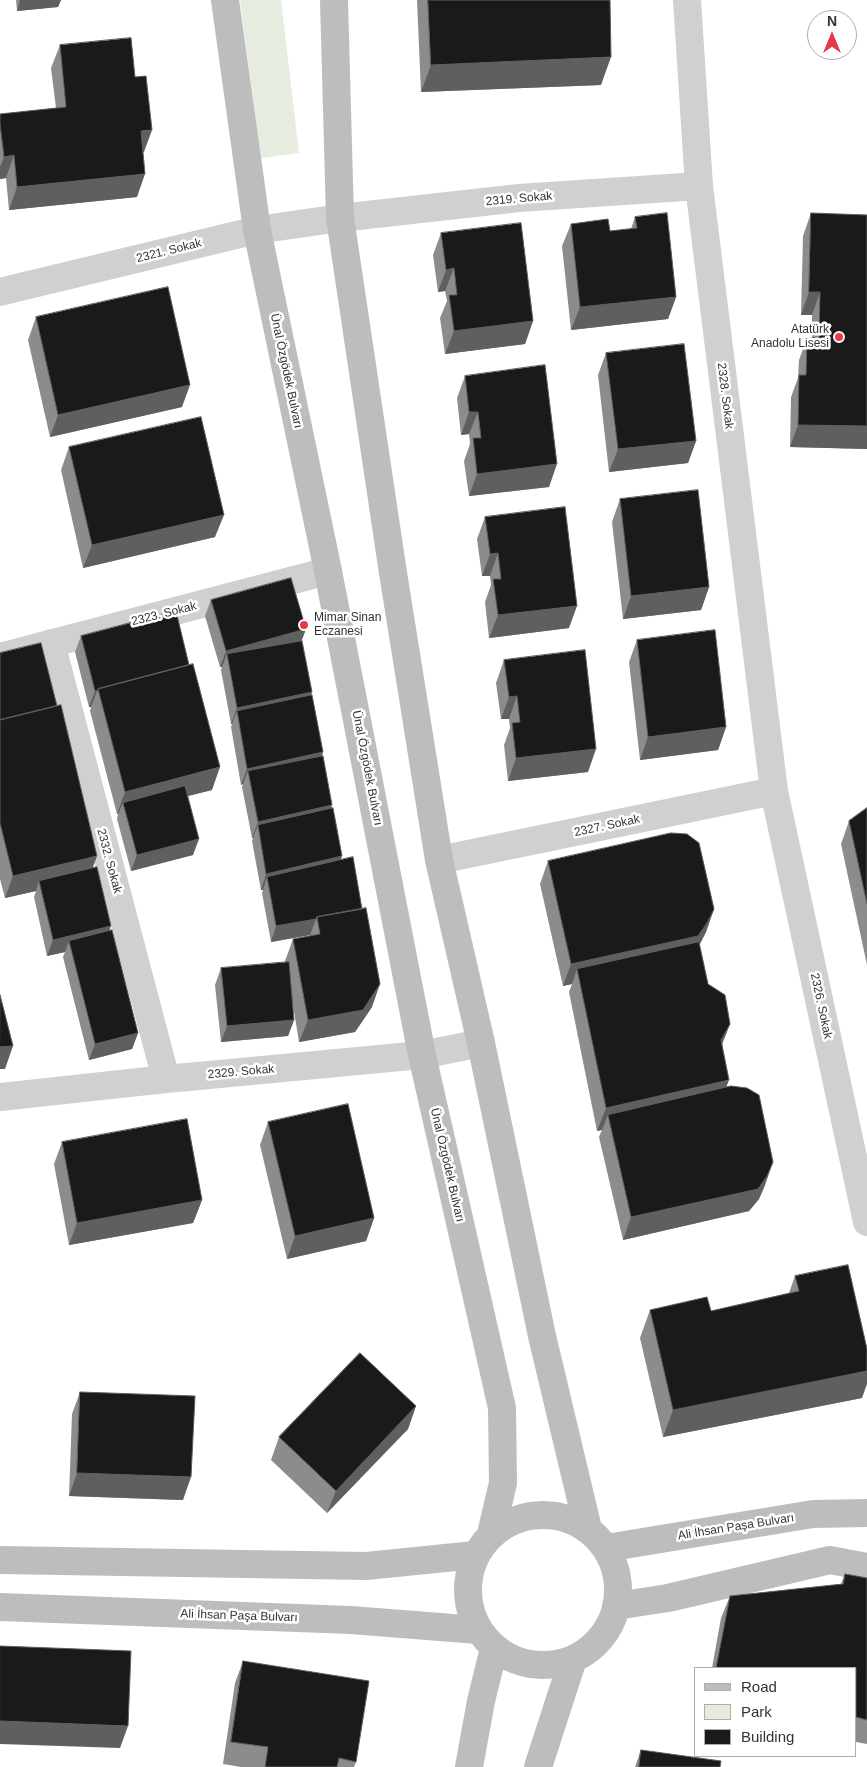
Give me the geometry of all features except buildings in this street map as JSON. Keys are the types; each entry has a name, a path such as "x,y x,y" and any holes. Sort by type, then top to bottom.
{"main road":[{"name":"Ünal Özgödek Bulvarı","path":"225,0 257,230 328,571 422,1055 502,1408 503,1483 483,1545"},
{"path":"334,0 340,218 393,573 439,860 481,1043 542,1336 597,1539 616,1570 619,1594 614,1617 601,1638 584,1654 574,1659 562,1663 538,1666 515,1660 486,1639 468,1606 467,1580 483,1545 513,1520 539,1514 564,1517 597,1539"},
{"name":"Ali İhsan Paşa Bulvarı","path":"597,1539 813,1514 867,1513"},
{"path":"0,1560 366,1566 483,1545"},
{"path":"616,1606 668,1598 830,1560 867,1567"},
{"name":"Ali İhsan Paşa Bulvarı","path":"0,1607 351,1620 486,1639"},
{"path":"469,1767 481,1701 486,1639"},
{"path":"538,1767 574,1659"}],"street":[{"name":"2328. Sokak","path":"687,0 700,186 774,791"},
{"name":"2319. Sokak","path":"340,218 519,198 700,186"},
{"name":"2321. Sokak","path":"0,292 257,230 340,218"},
{"name":"2323. Sokak","path":"0,658 328,571"},
{"name":"2332. Sokak","path":"51,643 166,1079"},
{"name":"2327. Sokak","path":"439,860 774,791"},
{"name":"2326. Sokak","path":"774,791 867,1222"},
{"name":"2329. Sokak","path":"0,1097 422,1055 481,1043"}],"green space":[{"path":"240,0 281,0 299,153 261,158"}],"place":[{"name":"Atatürk Anadolu Lisesi","path":"839,337"},
{"name":"Mimar Sinan Eczanesi","path":"304,625"}]}
